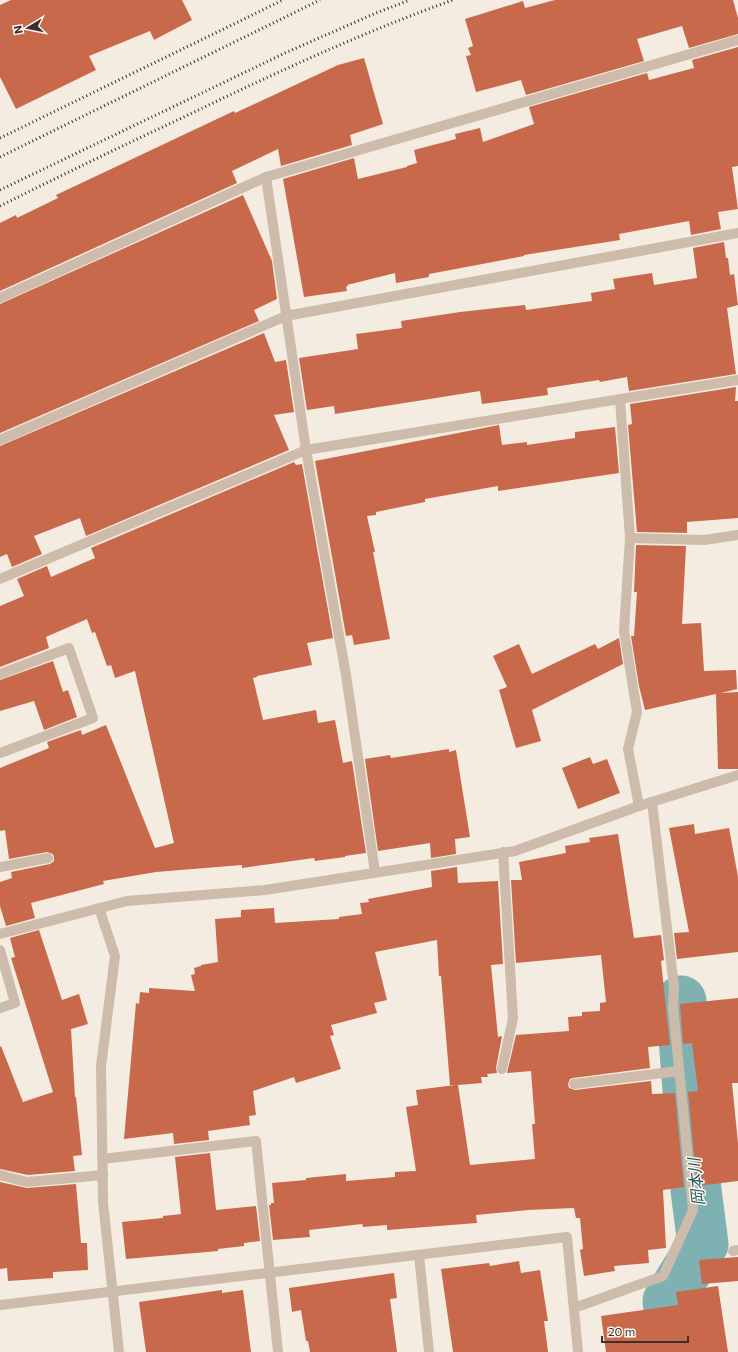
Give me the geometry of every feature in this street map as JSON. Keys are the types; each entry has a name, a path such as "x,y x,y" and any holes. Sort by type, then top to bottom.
{"street":[{"path":"0,298 266,177 738,40"},
{"path":"266,177 306,450 346,675 375,872"},
{"path":"0,440 286,316 738,233"},
{"path":"0,579 306,450 738,380"},
{"path":"620,399 630,538 624,631 636,712 628,749 639,806"},
{"path":"630,538 704,540 738,535"},
{"path":"0,674 69,648 94,718 0,753"},
{"path":"0,934 127,901 265,890 515,851 639,806 738,774"},
{"path":"574,1308 663,1276 693,1210 673,1007 674,988 652,802"},
{"path":"502,852 512,1018 502,1069"},
{"path":"0,867 48,858"},
{"path":"99,908 115,956 101,1066 103,1202 119,1352"},
{"path":"0,950 15,1003 0,1008"},
{"path":"574,1084 679,1071"},
{"path":"102,1159 256,1141 278,1352"},
{"path":"0,1174 27,1182 103,1175"},
{"path":"0,1305 567,1237 578,1352"},
{"path":"419,1255 429,1352"}],"building":[{"path":"11,0 182,0 192,20 154,40 150,31 89,56 96,70 16,109 0,77 0,5"},
{"path":"555,0 733,0 738,18 738,34 689,48 682,26 637,39 644,61 526,95 521,80 476,92 466,56 471,55 468,48 473,46 465,19 523,1 525,8"},
{"path":"738,47 738,166 732,167 738,209 718,212 721,229 691,235 689,221 619,234 620,240 524,255 429,274 429,277 396,283 395,273 347,285 347,291 304,297 283,179 354,158 358,179 407,167 417,163 414,150 456,139 455,134 480,128 483,142 534,124 529,107 647,73 649,80 694,68 692,60"},
{"path":"364,58 383,124 350,135 352,145 281,166 278,149 232,171 237,183 0,291 0,223 16,215 17,218 58,198 56,195 234,111 235,113 338,65"},
{"path":"243,195 272,261 277,299 254,310 259,321 0,433 0,304"},
{"path":"724,242 730,275 734,274 738,305 727,308 736,374 629,391 627,377 600,382 599,380 547,388 548,395 482,404 480,391 335,414 334,406 307,410 299,358 358,349 356,334 402,328 401,321 460,312 525,305 526,310 592,301 591,293 615,289 613,279 652,273 654,285 697,278 693,248"},
{"path":"264,333 275,362 286,360 294,412 274,415 289,450 86,536 80,518 34,536 42,554 12,567 7,554 0,557 0,446"},
{"path":"736,387 735,401 738,401 738,518 687,522 687,533 637,532 628,425 632,424 630,404"},
{"path":"499,425 502,445 527,442 527,445 575,438 575,432 615,427 619,473 498,491 498,486 425,499 425,502 376,512 376,515 367,516 375,552 373,552 390,639 354,645 352,635 346,636 315,461"},
{"path":"294,462 296,465 302,464 333,638 307,643 312,665 253,678 263,720 316,710 318,723 335,720 343,763 352,761 366,853 315,861 314,858 242,868 242,865 156,872 103,881 104,884 31,903 35,918 6,926 0,906 0,882 12,878 11,872 50,864 54,861 54,857 53,854 47,852 9,859 5,830 0,831 0,768 49,748 47,742 81,730 82,735 106,725 155,848 174,843 135,671 115,678 111,665 107,666 95,632 92,633 87,619 46,637 49,648 0,667 0,606 24,596 17,579 47,566 51,577 95,558 91,548"},
{"path":"636,545 686,546 682,624 701,623 704,671 736,670 737,689 721,693 738,692 738,769 718,769 716,694 645,710 639,686 631,636 634,636 637,592 634,592"},
{"path":"619,638 623,664 532,710 541,741 516,748 499,690 507,687 493,656 519,644 532,674 595,644 598,649"},
{"path":"53,661 63,692 68,690 77,717 44,730 34,701 0,711 0,680"},
{"path":"449,749 449,752 456,750 470,837 455,839 456,854 431,858 430,843 378,851 365,759 390,755 391,758"},
{"path":"590,757 593,764 607,759 620,793 578,809 562,768"},
{"path":"694,824 695,834 729,828 738,877 738,952 677,959 674,933 689,932 669,828"},
{"path":"618,834 634,938 661,935 664,960 661,961 670,1045 648,1047 650,1068 573,1078 570,1079 568,1084 569,1088 575,1090 651,1081 652,1094 675,1093 684,1187 663,1190 666,1248 648,1250 649,1263 614,1266 615,1271 584,1276 580,1250 583,1249 580,1218 576,1218 574,1208 528,1210 476,1215 477,1223 387,1230 387,1225 363,1227 362,1224 309,1230 310,1237 273,1240 269,1205 274,1203 272,1183 346,1174 346,1181 395,1177 395,1172 416,1171 406,1107 418,1105 416,1090 455,1085 450,1085 441,976 439,976 437,940 375,952 387,1000 374,1003 377,1013 331,1025 334,1035 330,1036 341,1069 296,1083 294,1077 253,1091 256,1115 249,1116 250,1125 208,1131 209,1140 174,1144 173,1133 124,1139 136,1003 139,1004 140,992 149,993 149,988 195,991 191,975 195,974 194,968 201,965 218,962 215,919 241,917 241,910 274,908 275,923 339,919 339,917 362,914 360,903 369,902 368,899 432,887 431,871 457,867 458,883 498,881 503,964 491,965 498,1037 502,1036 496,1068 497,1073 487,1074 488,1077 481,1077 482,1083 458,1085 470,1165 535,1159 532,1124 535,1124 531,1071 507,1073 516,1035 569,1031 568,1017 582,1016 582,1012 600,1011 600,1003 606,1002 601,955 516,963 511,880 522,880 519,862 566,853 565,846 590,842 589,838"},
{"path":"39,930 62,1000 79,994 88,1024 71,1029 75,1097 82,1155 73,1156 75,1171 28,1175 0,1169 0,1047 1,1046 23,1102 53,1092 11,958 15,957 10,938"},
{"path":"738,998 738,1083 732,1083 738,1143 738,1181 697,1186 688,1092 698,1091 692,1043 683,1044 680,1004"},
{"path":"210,1153 216,1210 256,1206 260,1241 244,1243 244,1246 218,1249 218,1251 126,1259 122,1222 163,1218 163,1216 181,1214 175,1157"},
{"path":"0,1182 27,1188 76,1184 81,1243 87,1243 88,1270 53,1272 53,1278 8,1281 7,1268 0,1269"},
{"path":"738,1257 738,1281 702,1284 699,1260"},
{"path":"519,1261 521,1273 540,1270 548,1321 544,1321 548,1352 453,1352 441,1269 489,1263 490,1266"},
{"path":"394,1273 397,1298 390,1299 397,1352 310,1352 308,1341 306,1341 301,1310 292,1312 289,1288"},
{"path":"718,1286 728,1352 606,1352 601,1316 678,1305 676,1292"},
{"path":"222,1290 222,1293 243,1290 251,1352 146,1352 139,1302"}],"waterway":[{"name":"岡本川","path":"674,1352 668,1301 703,1244 696,1190 681,1001"}],"railway":[{"path":"0,138 283,0"},
{"path":"0,157 320,0"},
{"path":"0,190 285,53 376,13 410,0"},
{"path":"0,206 116,149 284,70 351,40 453,0"}]}
